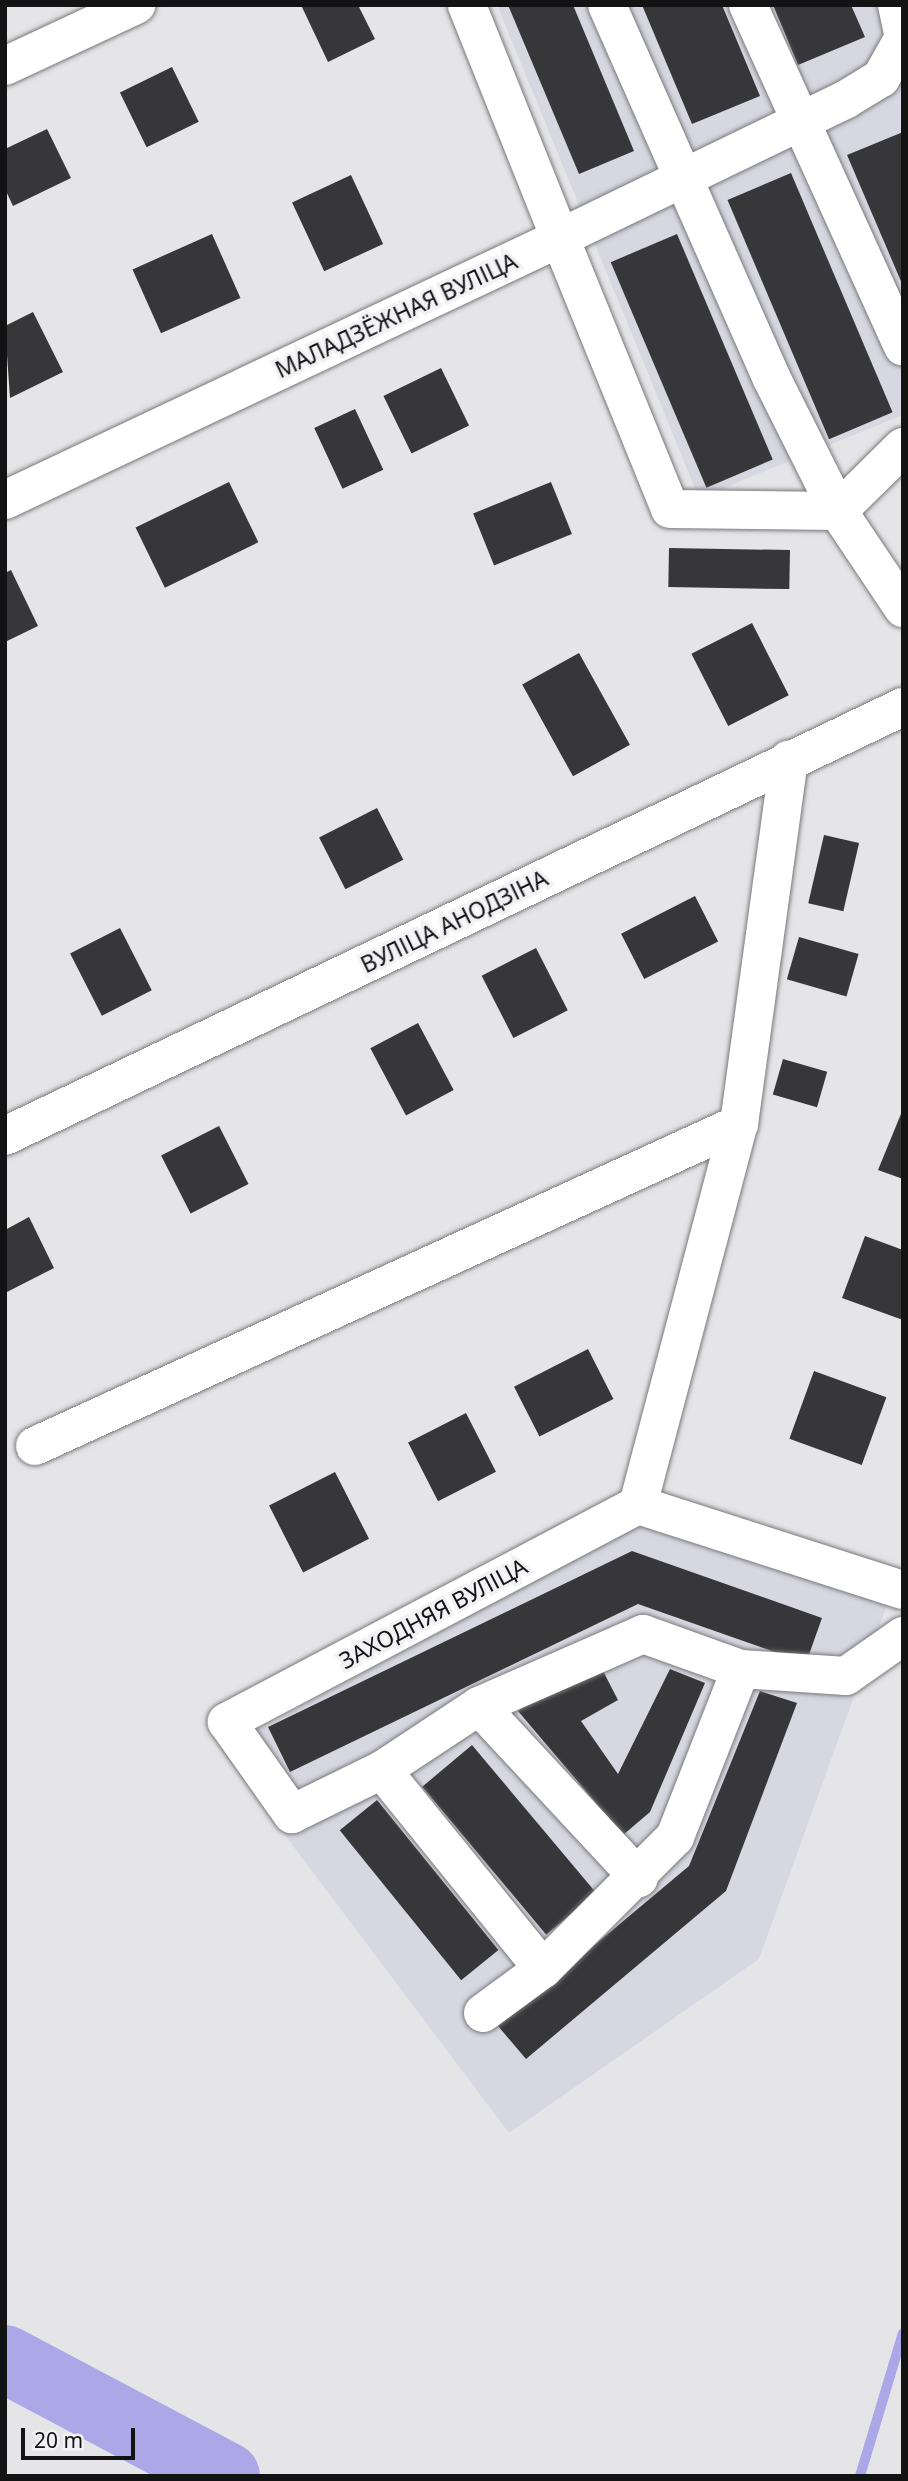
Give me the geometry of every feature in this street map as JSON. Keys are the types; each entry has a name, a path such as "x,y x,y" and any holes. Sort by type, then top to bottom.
{"street":[{"path":"5,66 136,5"},
{"path":"467,5 670,509 838,511 903,447"},
{"path":"607,5 684,181 838,511 903,608"},
{"path":"748,5 903,347"},
{"path":"897,5 903,33"},
{"name":"МАЛАДЗЁЖНАЯ ВУЛІЦА","path":"5,500 684,181 881,78 903,39"},
{"name":"ВУЛІЦА АНОДЗІНА","path":"5,1136 789,759 903,707"},
{"path":"789,759 739,1124 638,1505 903,1590"},
{"path":"35,1446 739,1124"},
{"name":"ЗАХОДНЯЯ ВУЛІЦА","path":"382,1770 292,1814 227,1722 638,1505"},
{"path":"543,1969 382,1770 479,1706 643,1634 741,1669 846,1676 903,1636"},
{"path":"483,2012 543,1969 639,1878 675,1837 741,1669"},
{"path":"479,1706 639,1878"}],"shaded area":[{"path":"497,5 876,5 903,72 903,415 699,498"},
{"path":"638,1525 887,1605 759,1959 509,2133 221,1750"}],"building":[{"path":"301,5 358,5 375,39 328,62"},
{"path":"508,5 573,5 634,151 579,174"},
{"path":"642,5 722,5 760,96 692,124"},
{"path":"773,5 851,5 865,37 798,65"},
{"path":"172,67 199,122 147,147 120,92"},
{"path":"47,129 71,178 13,206 5,189 5,149"},
{"path":"903,132 903,286 847,155"},
{"path":"791,173 893,412 829,439 727,200"},
{"path":"351,175 383,244 324,271 292,202"},
{"path":"212,234 240,298 161,333 133,269"},
{"path":"677,234 773,460 706,488 611,262"},
{"path":"33,312 63,372 10,398 5,326"},
{"path":"441,368 469,426 412,454 383,396"},
{"path":"355,409 383,470 343,489 314,428"},
{"path":"229,482 258,542 165,588 136,528"},
{"path":"551,482 572,534 494,565 473,513"},
{"path":"669,548 790,550 789,589 668,587"},
{"path":"11,570 38,626 5,642 5,573"},
{"path":"752,623 789,695 728,726 691,654"},
{"path":"579,653 630,745 573,776 522,685"},
{"path":"377,808 403,860 345,889 319,838"},
{"path":"824,835 859,843 843,911 808,903"},
{"path":"695,896 718,941 644,979 621,934"},
{"path":"120,928 152,990 102,1016 70,953"},
{"path":"799,937 859,954 846,996 787,979"},
{"path":"536,948 568,1010 513,1038 482,976"},
{"path":"418,1023 454,1090 406,1115 370,1048"},
{"path":"783,1059 827,1072 817,1107 773,1095"},
{"path":"903,1109 903,1179 878,1170"},
{"path":"219,1126 249,1184 191,1213 161,1156"},
{"path":"29,1217 54,1268 5,1293 5,1230"},
{"path":"865,1236 903,1250 903,1320 842,1298"},
{"path":"588,1349 613,1399 539,1437 514,1387"},
{"path":"814,1371 886,1397 862,1465 789,1439"},
{"path":"466,1413 496,1472 438,1501 408,1443"},
{"path":"335,1472 369,1539 303,1572 269,1506"},
{"path":"632,1551 822,1618 806,1663 638,1604 290,1772 268,1727"},
{"path":"670,1669 705,1683 650,1812 623,1835 518,1711 533,1699 603,1671 618,1700 581,1721 618,1774"},
{"path":"760,1691 797,1703 726,1891 526,2059 498,2026 689,1866"},
{"path":"472,1745 596,1893 546,1935 422,1787"},
{"path":"377,1800 498,1950 461,1980 340,1830"}],"waterway":[{"path":"860,2476 903,2333"},
{"path":"5,2359 226,2476"}]}
